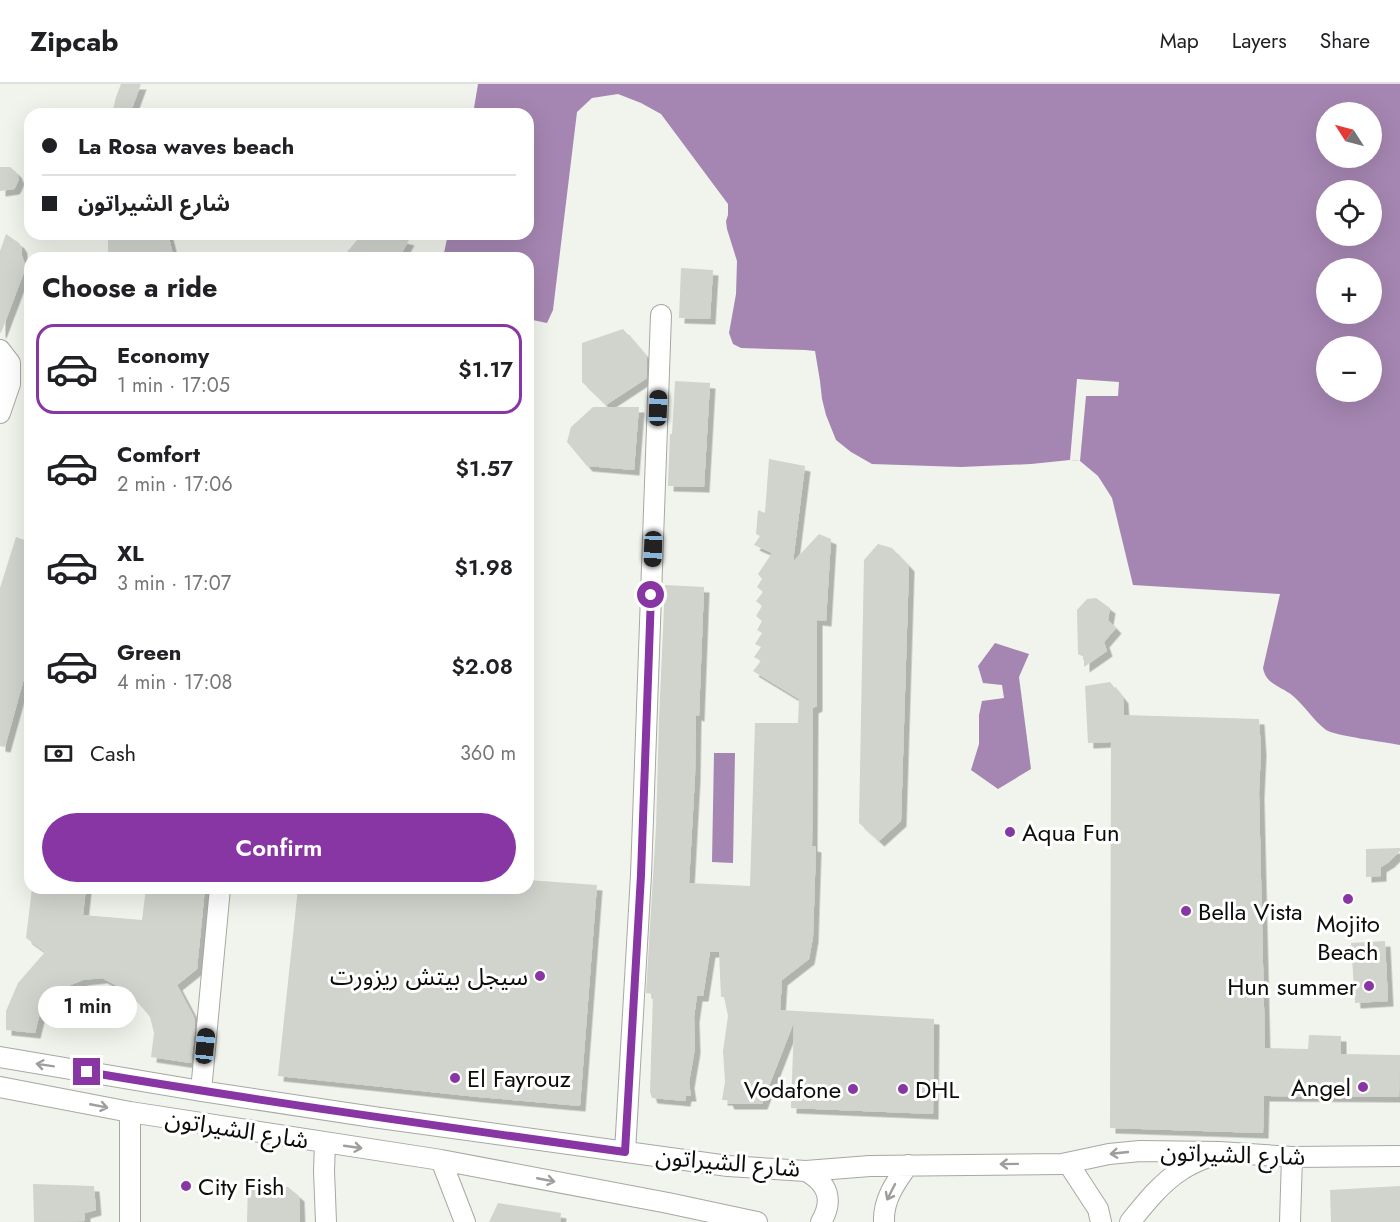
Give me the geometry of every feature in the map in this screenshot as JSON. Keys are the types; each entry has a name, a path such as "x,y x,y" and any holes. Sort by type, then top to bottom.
{"street":[{"path":"625,1152 641,875 661,315"},
{"path":"0,351 10,363 10,384 0,413"},
{"path":"201,1091 219,894"},
{"name":"شارع الشيراتون","path":"0,1057 373,1117 728,1166 806,1171 870,1166 1068,1163 1108,1154 1140,1151 1219,1152 1292,1157 1400,1156"},
{"name":"شارع الشيراتون","path":"0,1087 130,1112 441,1160 668,1213 758,1222"},
{"path":"130,1112 130,1222"},
{"path":"325,1143 327,1220"},
{"path":"1130,1222 1164,1183 1184,1168 1219,1152"},
{"path":"1290,1222 1292,1157"},
{"path":"441,1160 465,1222"},
{"path":"1068,1163 1098,1209 1101,1222"},
{"path":"884,1222 888,1196 908,1166"},
{"path":"806,1171 822,1183 827,1193 826,1213 821,1222"}],"shaded area":[{"path":"478,84 1400,84 1400,745 1350,737 1326,730 1293,696 1267,678 1263,668 1280,594 1133,585 1112,498 1098,476 1080,461 961,467 872,464 836,440 822,399 815,351 741,348 733,344 729,333 736,294 737,261 727,229 728,204 661,114 618,94 592,98 577,112 553,310 547,323 534,320 534,252 444,252 447,240 534,240 534,108 474,108"},
{"path":"995,643 1029,654 1019,677 1031,769 998,789 971,770 979,744 979,715 982,701 1004,698 1002,685 983,683 978,666"},
{"path":"714,753 735,753 733,863 712,862"}],"pier":[{"path":"1077,379 1119,382 1118,396 1086,396 1080,461 1070,460"}],"building":[{"path":"121,84 141,84 132,108 113,108"},
{"path":"0,167 10,167 16,172 19,179 14,189 0,191"},
{"path":"6,234 19,243 24,262 24,272 1,333 0,332 0,251"},
{"path":"108,240 170,240 172,252 108,252"},
{"path":"357,240 409,240 402,252 347,252"},
{"path":"681,268 713,270 710,319 679,318"},
{"path":"623,329 647,357 647,378 606,405 582,382 582,343"},
{"path":"675,381 710,383 704,487 668,486"},
{"path":"593,407 639,407 634,470 587,466 567,442 571,427"},
{"path":"769,459 805,466 793,562 819,534 831,539 826,621 817,620 817,706 813,708 812,846 816,847 813,937 809,959 782,980 780,1010 934,1019 933,1114 791,1108 794,1022 762,1104 729,1104 727,1100 722,1100 725,1082 723,1051 728,1016 724,997 721,997 719,952 710,952 703,996 697,996 694,1017 695,1048 689,1083 691,1096 686,1096 685,1101 652,1098 650,1092 653,994 646,993 656,827 665,585 704,587 689,883 750,886 755,723 798,723 799,699 753,671 761,661 754,657 761,647 755,644 762,633 757,630 762,621 756,616 762,606 756,601 763,592 757,587 762,579 758,574 772,553 754,545 760,536 756,534 758,510 765,513"},
{"path":"16,537 24,540 24,679 5,747 0,746 0,588"},
{"path":"878,544 892,548 909,566 901,821 879,841 859,823 864,560"},
{"path":"1096,598 1110,608 1108,620 1116,628 1104,642 1107,651 1084,667 1084,657 1078,654 1077,610 1087,599"},
{"name":"Bella Vista","path":"1110,682 1123,698 1124,715 1259,719 1265,1048 1308,1049 1309,1035 1341,1036 1341,1054 1400,1055 1399,1097 1264,1096 1263,1133 1110,1128 1111,742 1088,743 1085,686"},
{"path":"1400,848 1400,851 1389,862 1381,867 1381,876 1366,877 1366,849"},
{"path":"534,880 597,885 580,1106 278,1076 297,894 534,894"},
{"path":"31,894 85,894 83,915 142,920 145,894 204,894 197,969 177,985 194,1017 191,1063 151,1057 154,1033 150,1017 127,991 102,978 83,980 53,995 40,1013 35,1033 6,1030 6,1011 18,983 45,952 26,938"},
{"path":"1385,941 1388,1001 1355,1003 1351,943"},
{"path":"248,1183 288,1187 299,1196 300,1222 247,1222"},
{"path":"33,1184 94,1186 96,1210 85,1213 85,1221 34,1222"},
{"path":"1400,1186 1400,1222 1331,1222 1330,1190"},
{"path":"498,1203 561,1213 560,1222 489,1222"}],"place":[{"name":"Aqua Fun","path":"1010,832"},
{"name":"Mojito Beach","path":"1348,899"},
{"name":"Bella Vista","path":"1186,911"},
{"name":"سيجل بيتش ريزورت","path":"540,976"},
{"name":"Hun summer","path":"1369,986"},
{"name":"El Fayrouz","path":"455,1078"},
{"name":"Angel","path":"1363,1087"},
{"name":"Vodafone","path":"853,1089"},
{"name":"DHL","path":"903,1089"},
{"name":"City Fish","path":"186,1186"}],"route":[{"path":"87,1072 373,1117 625,1152 641,875 651,595"}]}
